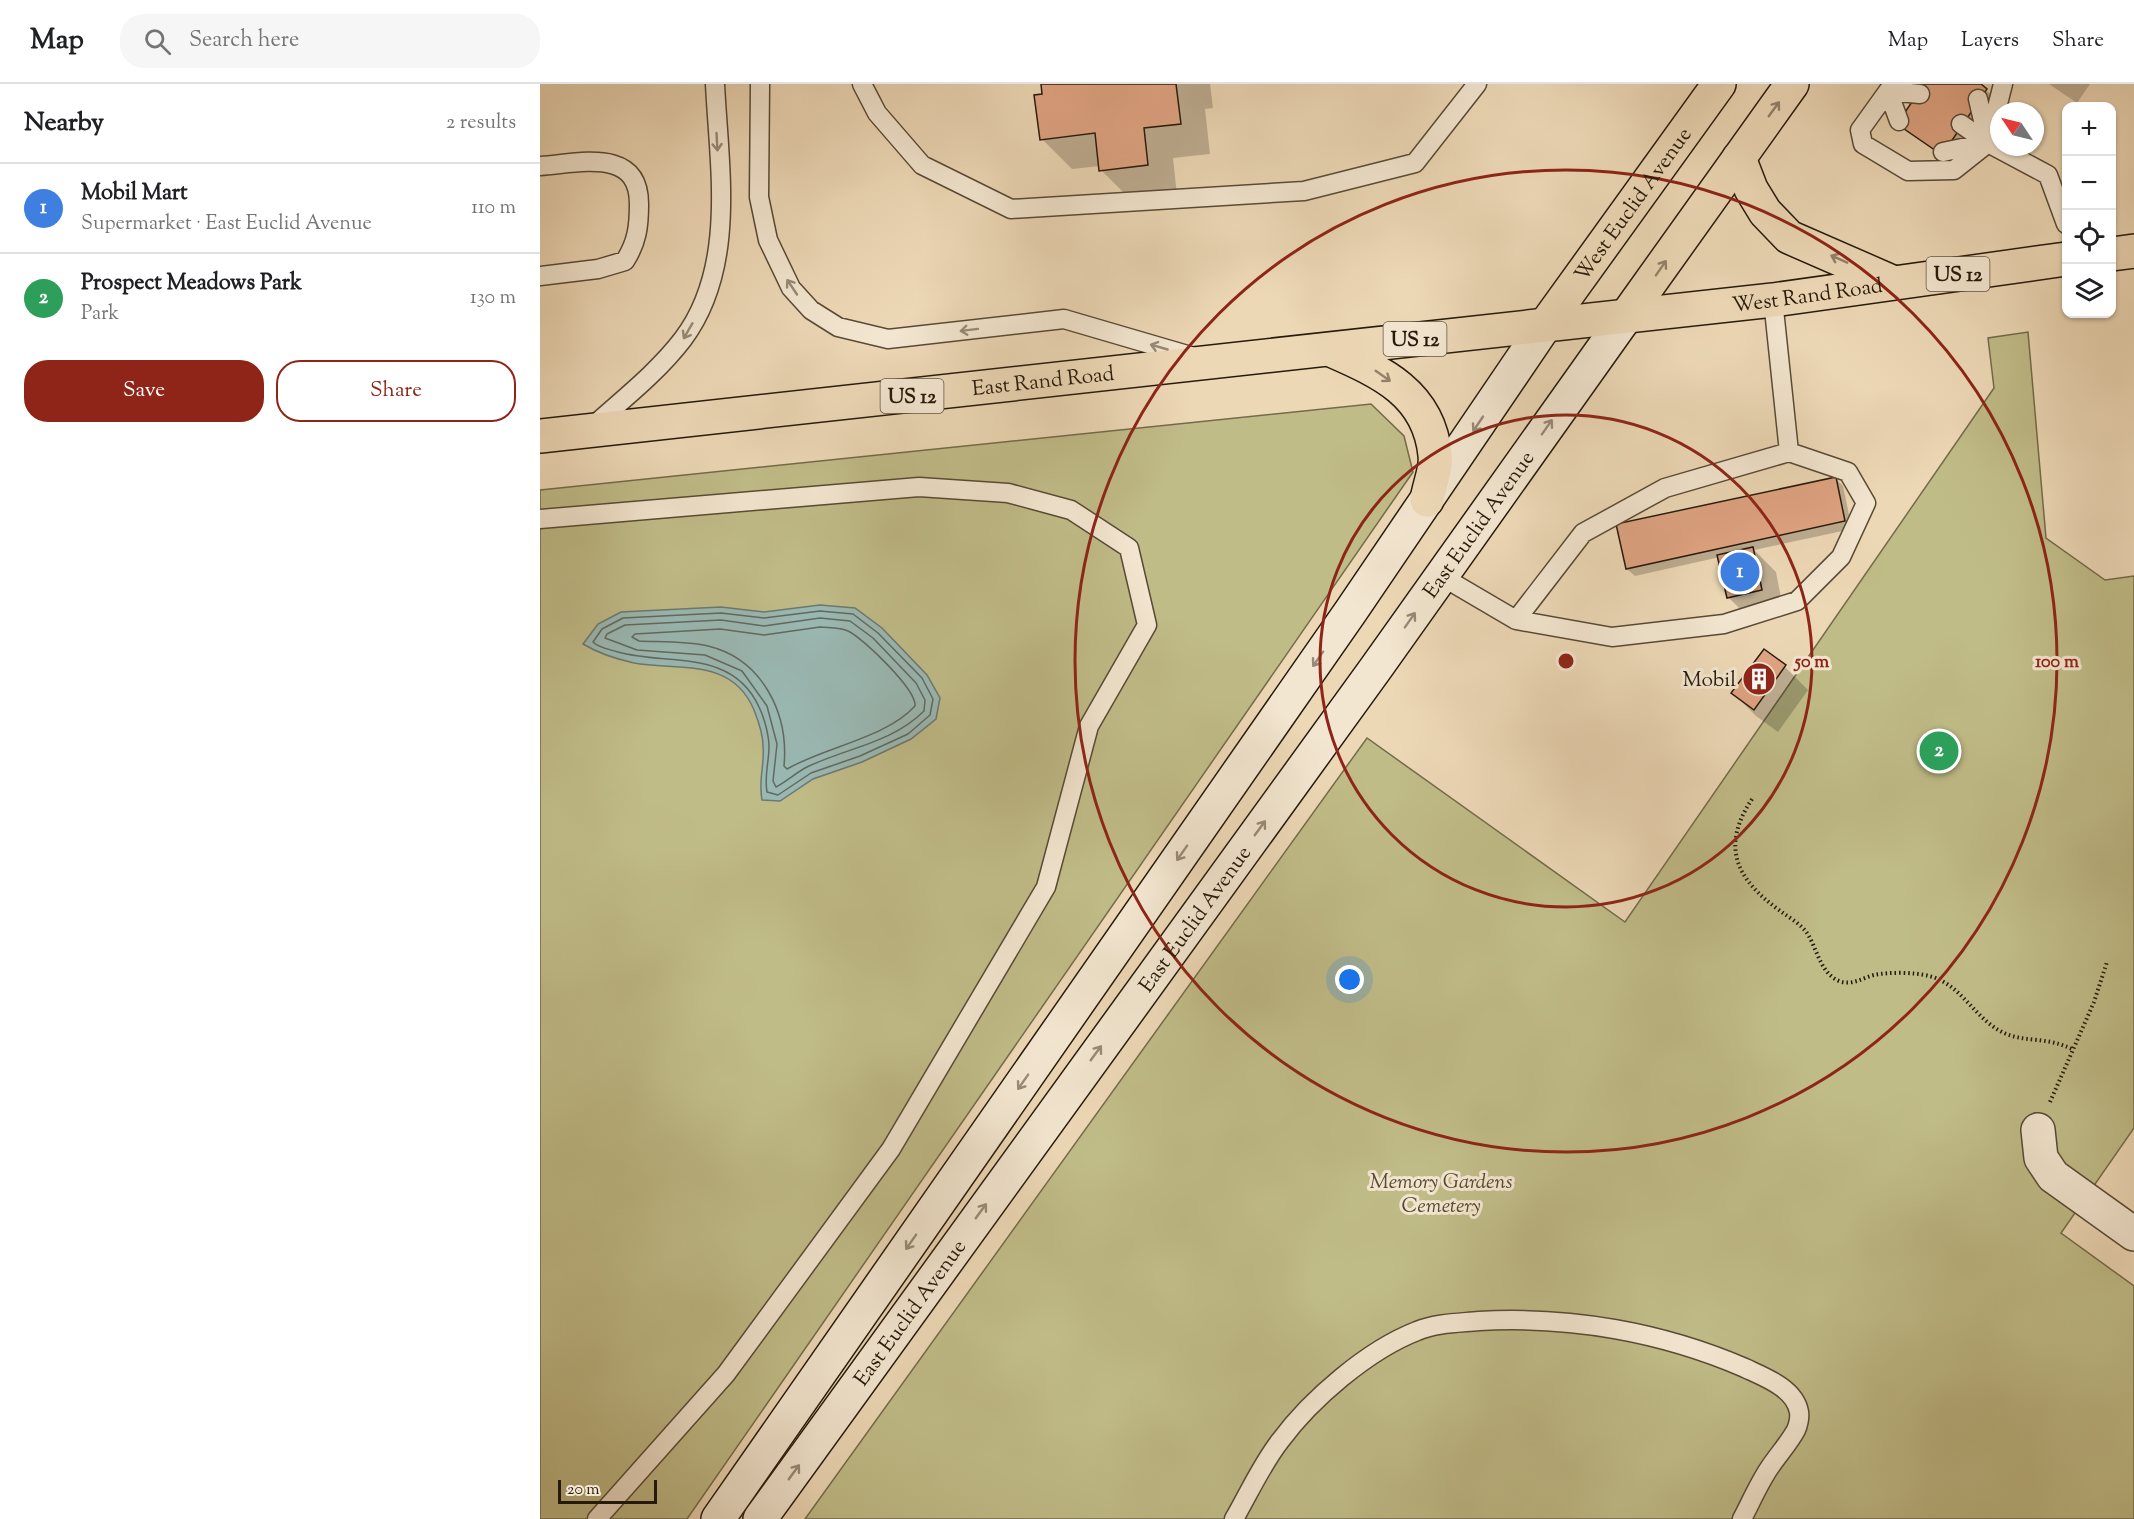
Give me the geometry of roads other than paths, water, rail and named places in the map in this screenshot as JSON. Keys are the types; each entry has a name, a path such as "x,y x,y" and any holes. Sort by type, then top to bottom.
{"main road":[{"name":"West Euclid Avenue","path":"1546,324 1719,84"},
{"path":"1627,315 1792,84"},
{"path":"1739,158 1751,189 1765,212 1789,237 1892,282"},
{"path":"2116,253 2134,250"},
{"name":"West Rand Road","path":"1546,324 1773,300 2062,261"},
{"name":"East Euclid Avenue","path":"760,1519 1627,315"},
{"name":"East Rand Road","path":"540,436 1216,363 1546,324"},
{"name":"East Euclid Avenue","path":"718,1519 1546,324"},
{"path":"1331,350 1377,370 1412,396 1427,421 1436,456 1426,500"},
{"path":"2038,1130 2042,1158 2053,1176 2134,1234"}],"lane":[{"path":"586,432 657,371 685,337 708,292 718,253 721,197 715,84"},
{"path":"760,84 759,197 768,240 791,288 811,310 838,327 888,339 1064,319 1216,363"},
{"path":"862,84 876,113 922,165 1011,209 1304,191 1415,163 1478,84"},
{"path":"1890,86 1860,130 1863,144 1908,171 1954,170 1988,143 2003,84"},
{"path":"1890,86 1920,94"},
{"path":"1890,86 1899,121"},
{"path":"1978,99 1988,143"},
{"path":"1961,124 1988,143 2048,175 2062,211"},
{"path":"1943,152 1988,143"},
{"path":"540,166 579,162 606,163 624,168 635,183 639,197 636,242 625,261 598,269 540,276"},
{"path":"1773,300 1789,452"},
{"path":"1441,576 1516,620 1612,637 1724,624 1797,602 1841,557 1866,503 1848,472 1789,452 1665,488 1583,533 1516,620"},
{"path":"540,519 920,487 1008,493 1071,510 1129,548 1147,625 1089,726 1046,887 891,1149 726,1374 597,1519"},
{"path":"1234,1519 1279,1441 1315,1403 1352,1371 1387,1346 1418,1330 1455,1323 1503,1320 1577,1324 1677,1343 1713,1354 1780,1386 1794,1398 1799,1413 1797,1429 1768,1469 1742,1519"}],"water":[{"path":"820,605 855,608 882,628 927,675 940,698 936,719 911,739 862,762 813,779 780,801 762,800 763,742 761,732 754,710 744,693 732,681 718,674 686,667 634,663 614,658 583,644 598,624 621,612 721,607 764,612"}],"place":[{"name":"Mobil Mart","path":"1740,572"},
{"name":"Mobil","path":"1759,679"},
{"name":"Prospect Meadows Park","path":"1939,751"}],"park label":[{"name":"Memory Gardens Cemetery","path":"1441,1193"}]}
